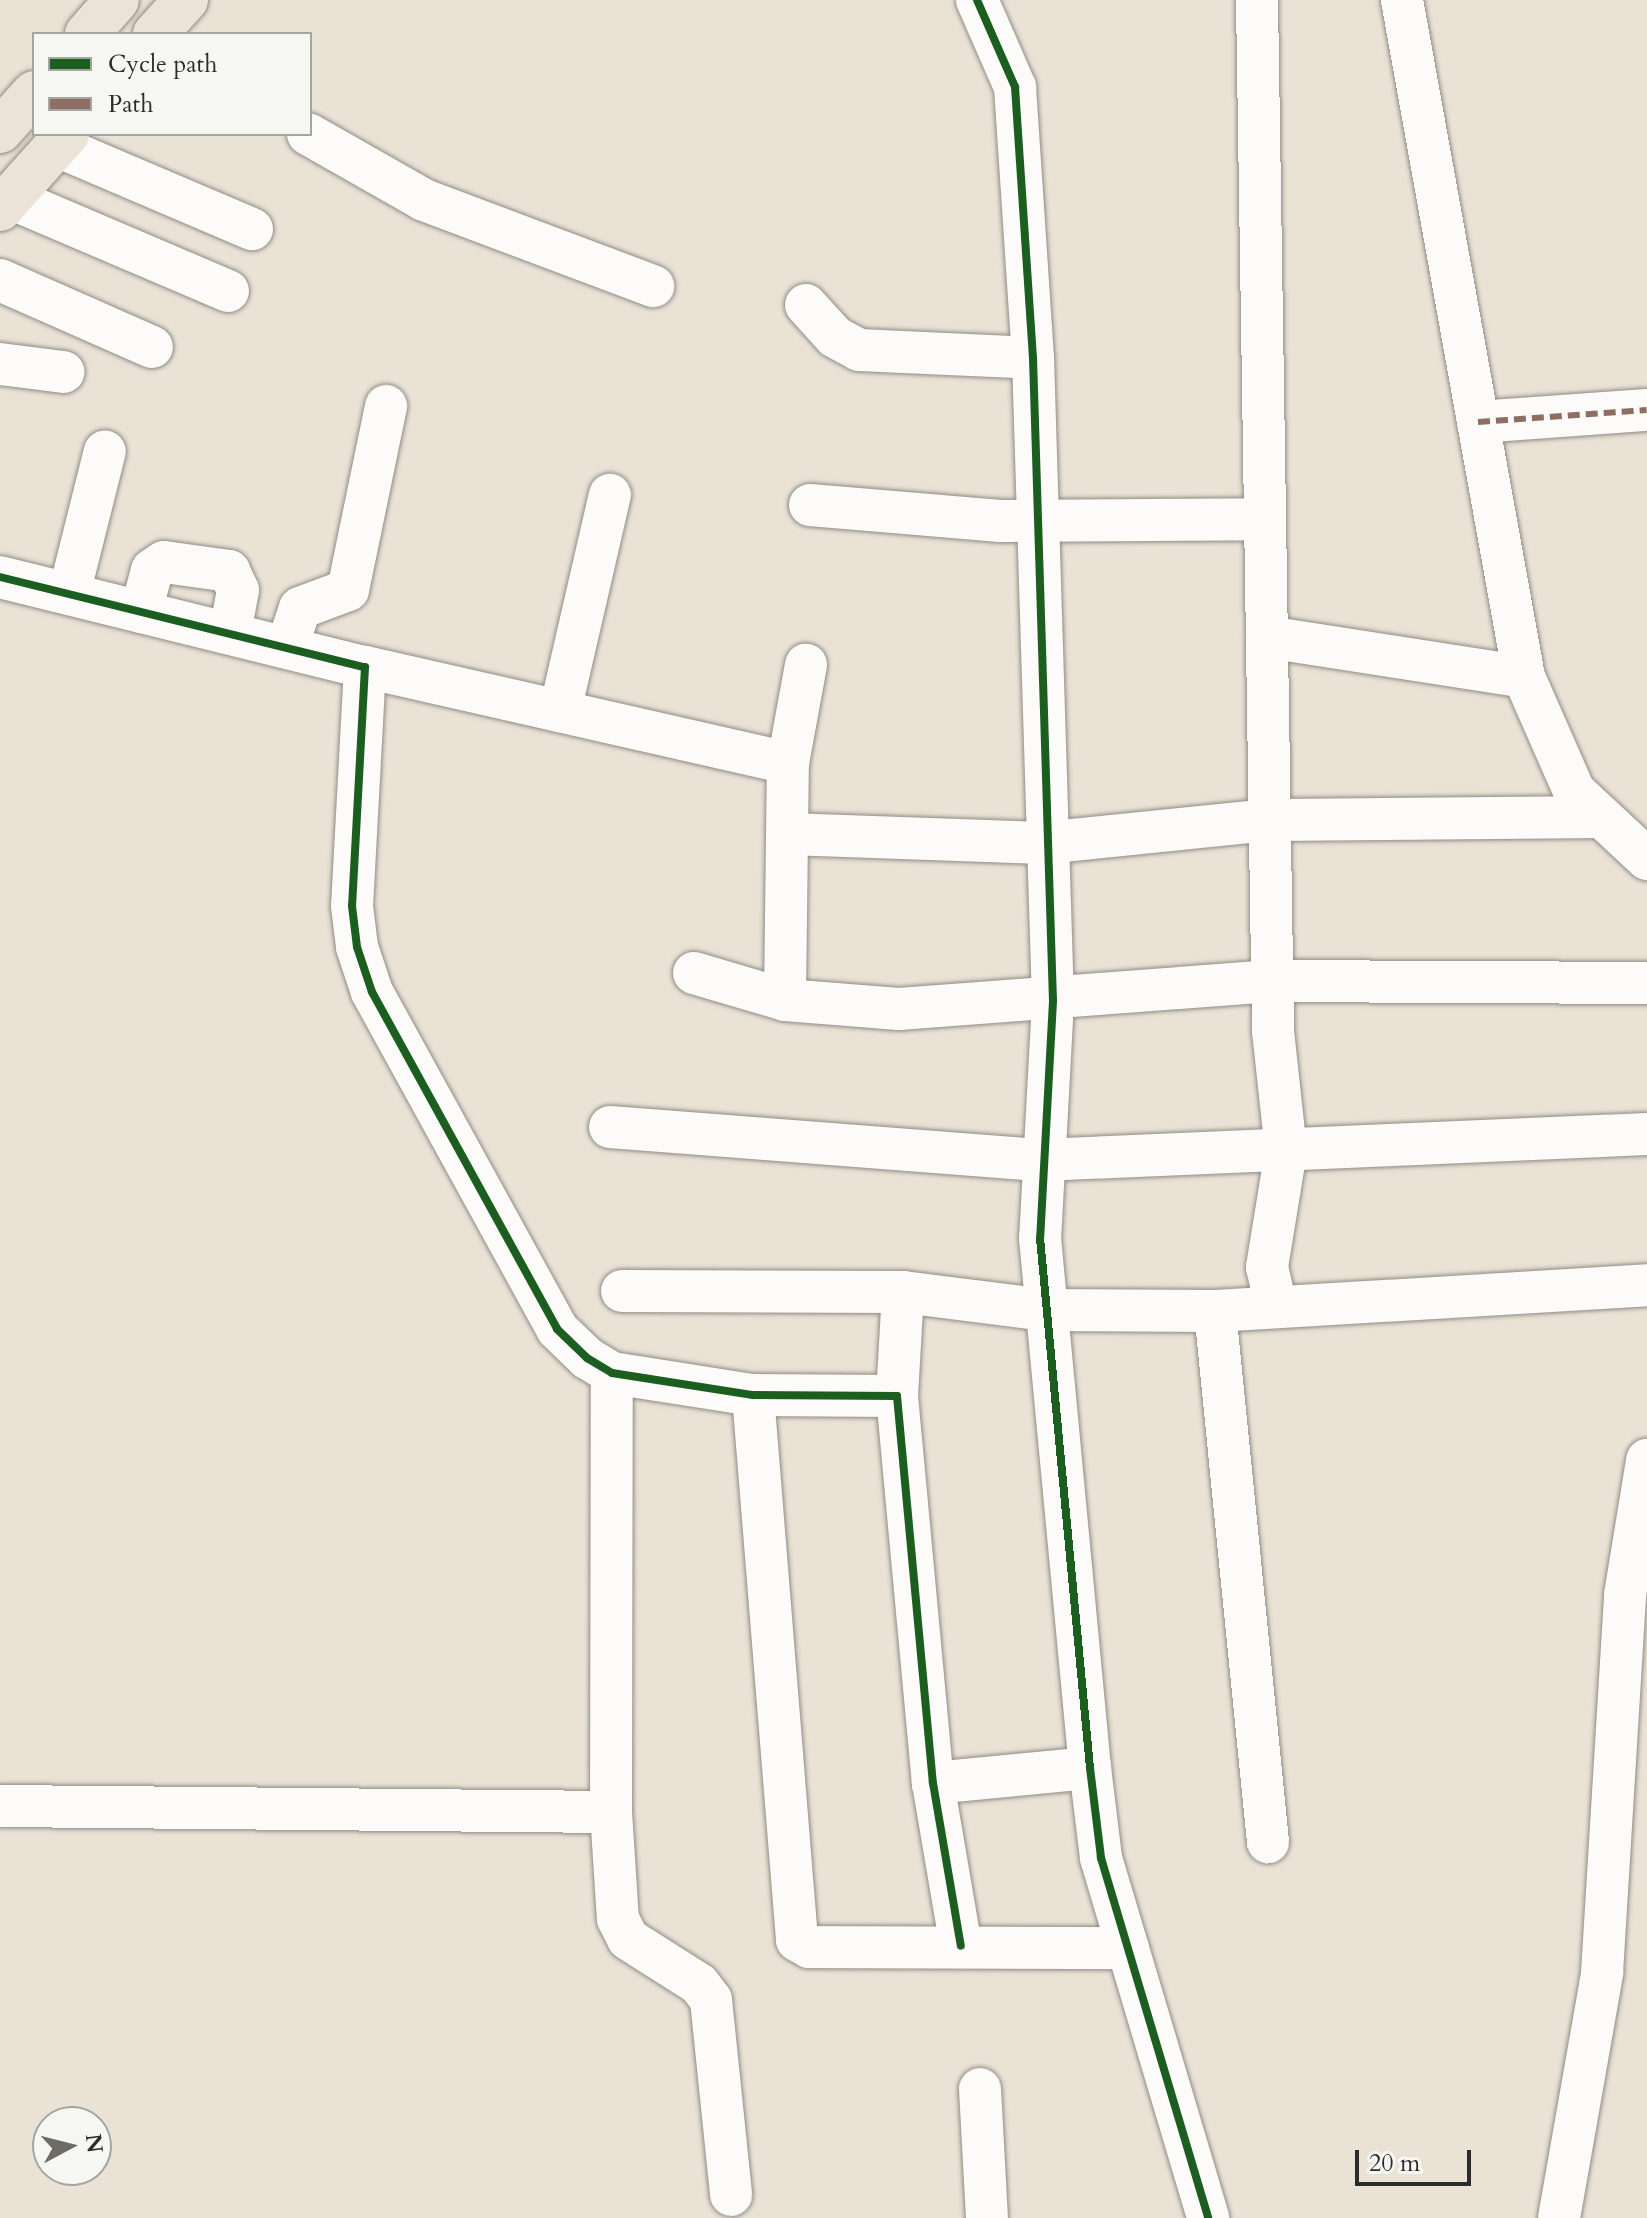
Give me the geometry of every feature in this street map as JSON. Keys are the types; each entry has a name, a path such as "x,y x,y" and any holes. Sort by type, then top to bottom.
{"main road":[{"path":"89,32 117,0"},
{"path":"157,32 186,0"},
{"path":"0,131 32,95"},
{"path":"5,204 62,140"}],"street":[{"path":"977,0 1015,87 1033,358 1043,521 1043,843 1053,1001 1042,1160 1045,1310 1090,1768 1101,1858 1208,2218"},
{"path":"1257,0 1272,981 1286,1151 1267,1267 1276,1305"},
{"path":"1402,0 1524,677 1574,791 1647,859"},
{"path":"312,136 424,200 653,286"},
{"path":"62,140 252,229"},
{"path":"5,204 228,291"},
{"path":"0,280 152,347"},
{"path":"806,305 835,337 859,350 1033,358"},
{"path":"0,364 63,372"},
{"path":"287,647 300,608 348,590 386,406"},
{"path":"1478,422 1647,410"},
{"path":"69,594 105,451"},
{"path":"560,711 610,495"},
{"path":"810,505 1043,521 1265,519"},
{"path":"141,612 152,570 164,562 229,571 238,590 230,633"},
{"path":"0,577 365,667 788,763"},
{"path":"1267,637 1524,677"},
{"path":"785,1000 788,763 806,665"},
{"path":"365,667 352,906 372,992 557,1329 612,1373 753,1395 897,1396"},
{"path":"788,834 1043,843 1270,820 1602,817"},
{"path":"694,973 785,1000 899,1009 1053,1001 1272,981 1647,983"},
{"path":"610,1127 1042,1160 1647,1134"},
{"path":"622,1291 903,1292 1045,1310 1215,1311 1647,1285"},
{"path":"903,1292 897,1396 933,1783 961,1946"},
{"path":"1215,1311 1268,1842"},
{"path":"612,1373 611,1812 618,1919 628,1939 699,1984 711,2000 731,2195"},
{"path":"753,1395 791,1931 809,1947 1128,1948"},
{"path":"1559,2218 1602,1973 1647,1460"},
{"path":"933,1783 1090,1768"},
{"path":"0,1806 611,1812"},
{"path":"980,2089 987,2218"}],"marked path":[{"path":"1478,422 1647,410"}],"cycle path":[{"path":"977,0 1015,87 1033,358 1053,1001 1040,1238 1090,1768 1101,1858 1208,2218"},
{"path":"0,577 365,667 352,906 357,947 372,992 557,1329 587,1358 612,1373 753,1395 897,1396 933,1783 961,1946"}]}
